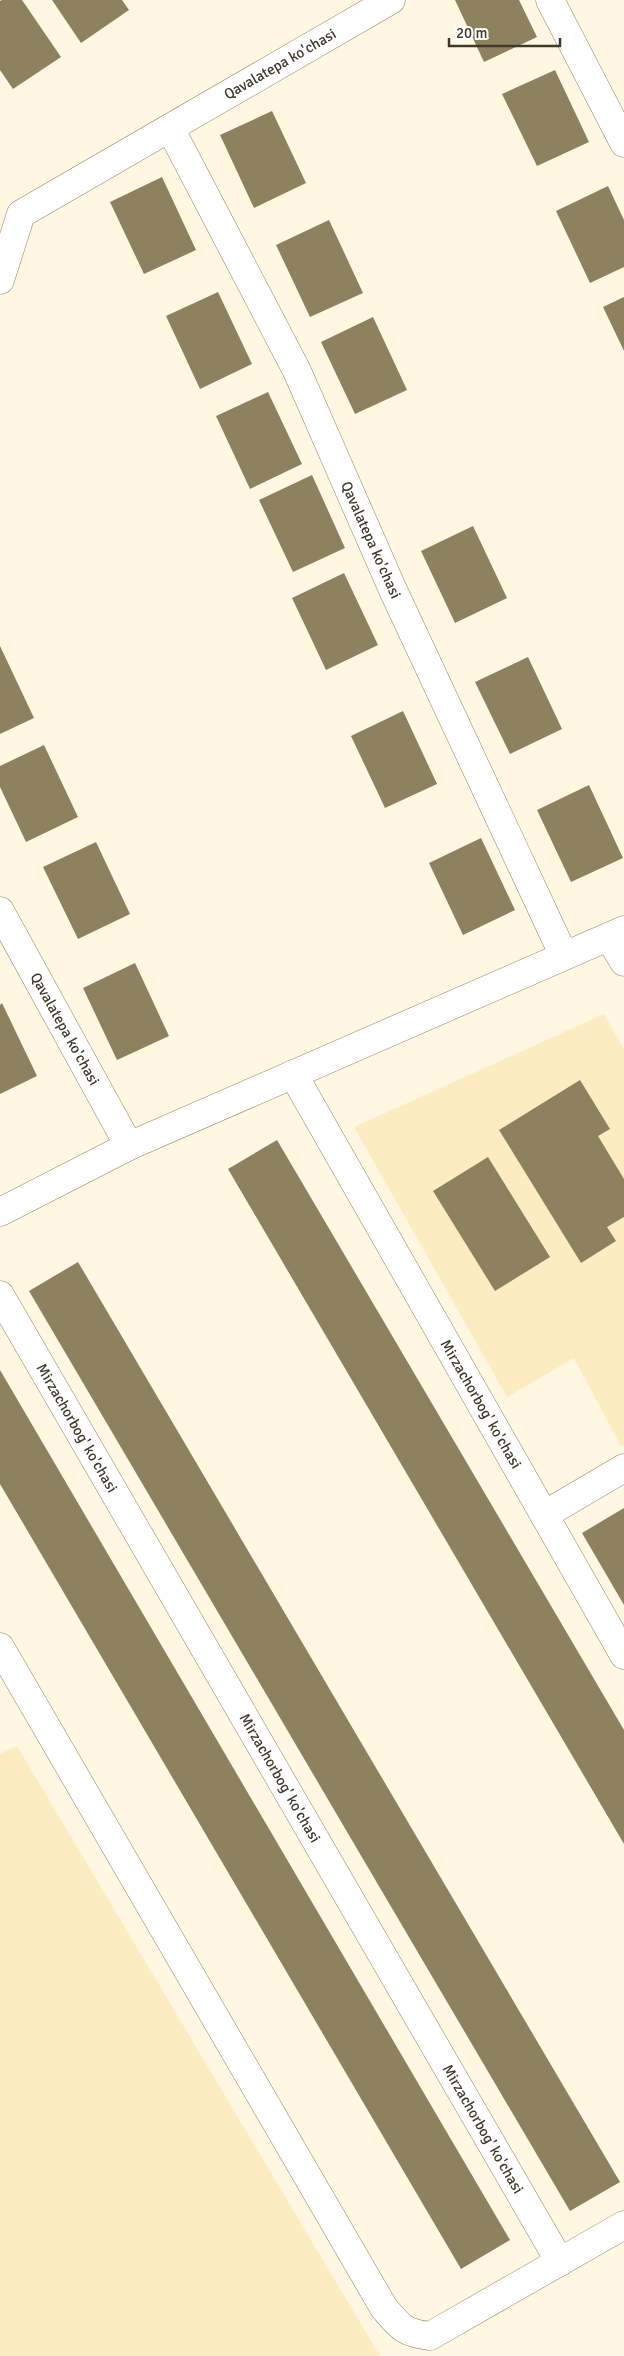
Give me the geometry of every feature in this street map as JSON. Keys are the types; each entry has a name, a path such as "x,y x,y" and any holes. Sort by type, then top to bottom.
{"street":[{"name":"Qavalatepa ko'chasi","path":"0,280 21,214 390,0"},
{"path":"550,0 624,143"},
{"name":"Qavalatepa ko'chasi","path":"170,128 297,371 393,590 564,956"},
{"name":"Qavalatepa ko'chasi","path":"0,911 129,1146"},
{"path":"0,1212 129,1146 616,934 624,962"},
{"name":"Mirzachorbog' ko'chasi","path":"293,1074 624,1655"},
{"name":"Mirzachorbog' ko'chasi","path":"0,1295 560,2262"},
{"path":"544,1515 624,1468"},
{"path":"0,1647 384,2308 397,2323 411,2334 430,2336 624,2225"}],"shaded area":[{"path":"604,1014 624,1049 624,1445 621,1446 574,1358 507,1397 354,1127"},
{"path":"17,1746 380,2356 0,2356 0,1754"}],"building":[{"path":"22,0 61,57 13,89 0,70 0,1"},
{"path":"52,0 122,0 129,10 81,43"},
{"path":"455,0 519,0 537,37 484,62"},
{"path":"555,70 589,142 537,166 502,94"},
{"path":"272,111 306,183 254,208 220,135"},
{"path":"162,177 196,250 144,274 110,202"},
{"path":"608,186 624,220 624,267 590,283 556,211"},
{"path":"329,220 363,293 310,317 276,245"},
{"path":"218,292 252,364 200,389 166,316"},
{"path":"624,297 624,351 603,307"},
{"path":"373,317 407,390 355,414 321,342"},
{"path":"268,392 302,464 250,489 216,416"},
{"path":"312,475 345,548 293,572 259,500"},
{"path":"473,526 507,598 455,623 421,551"},
{"path":"344,573 378,645 326,670 292,598"},
{"path":"0,646 34,718 0,734"},
{"path":"528,657 562,729 510,754 475,682"},
{"path":"403,711 437,784 385,808 351,736"},
{"path":"44,745 78,817 26,842 0,787 0,766"},
{"path":"589,785 623,858 571,882 537,810"},
{"path":"481,838 515,910 463,935 429,863"},
{"path":"96,842 130,914 78,939 43,867"},
{"path":"135,963 169,1036 117,1060 83,988"},
{"path":"2,1003 37,1076 0,1094 0,1005"},
{"path":"580,1080 610,1129 598,1136 624,1179 624,1217 607,1227 616,1241 581,1263 499,1130"},
{"path":"277,1140 624,1730 624,1844 228,1169"},
{"path":"488,1157 550,1257 495,1291 433,1191"},
{"path":"78,1262 620,2182 570,2211 29,1291"},
{"path":"0,1370 510,2240 461,2269 0,1484"},
{"path":"624,1508 624,1605 582,1533"}]}
